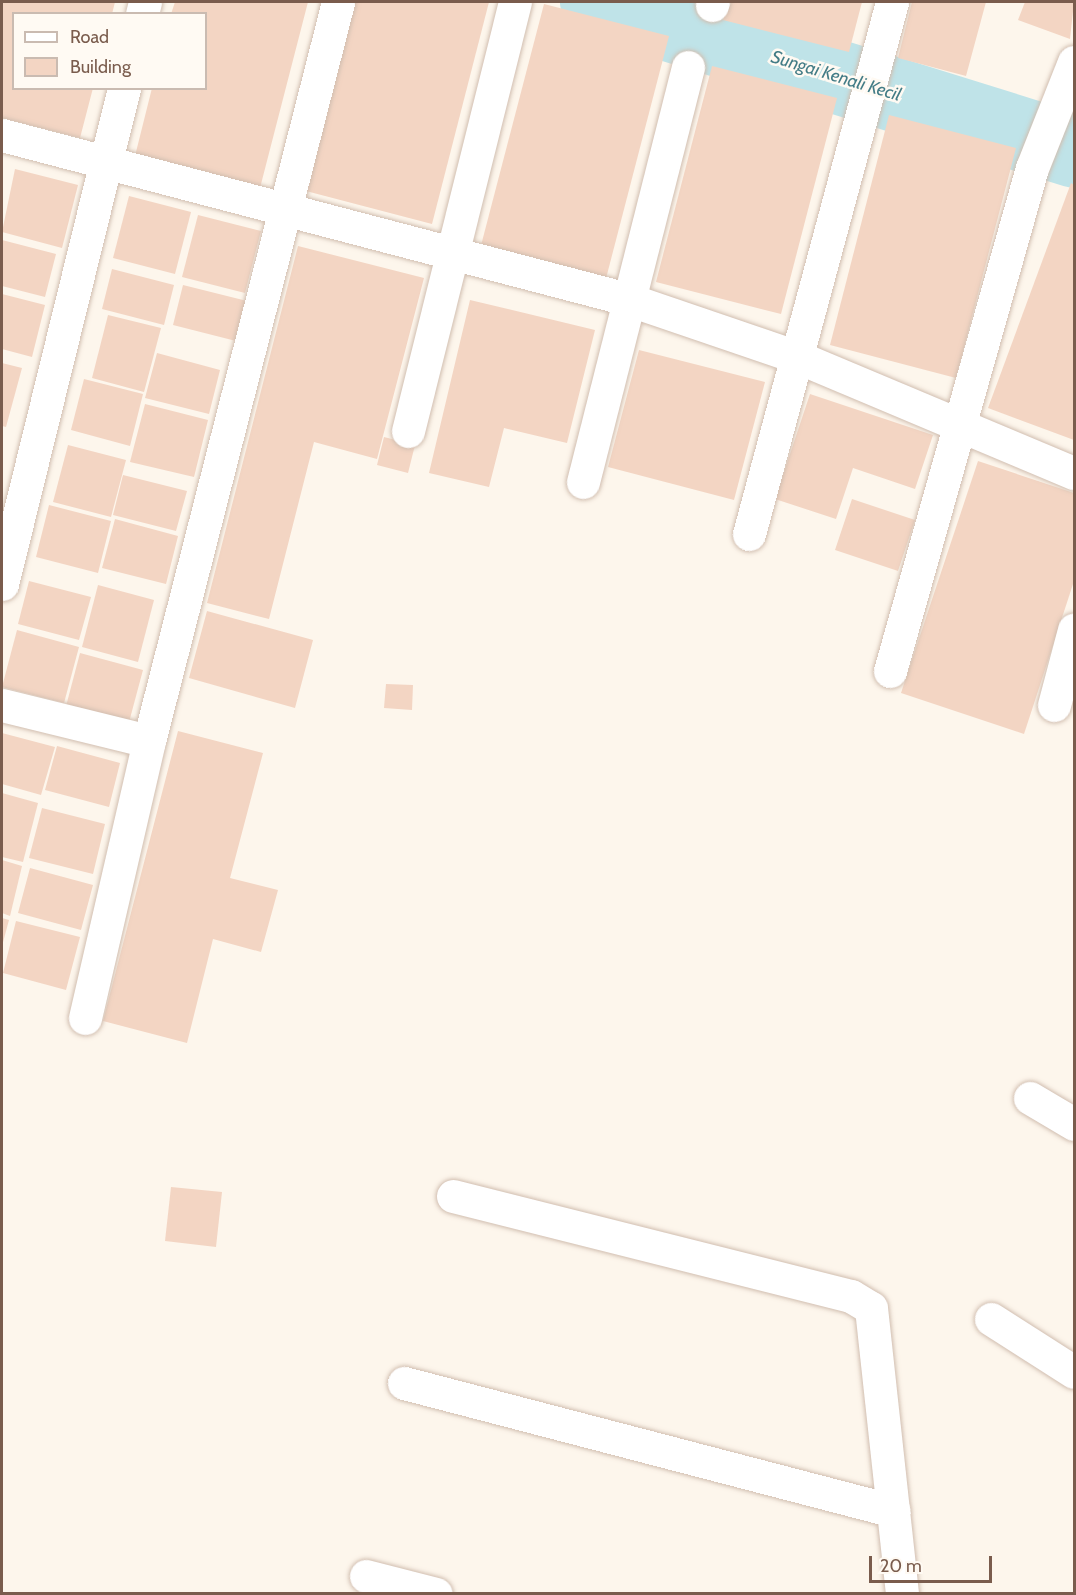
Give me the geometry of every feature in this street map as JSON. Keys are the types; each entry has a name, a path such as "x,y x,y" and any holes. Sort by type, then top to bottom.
{"street":[{"path":"85,1018 149,741 338,2"},
{"path":"408,431 515,2"},
{"path":"749,534 800,358 863,113 878,64 892,2"},
{"path":"890,671 963,423 1032,168 1074,62"},
{"path":"583,482 627,299 688,67"},
{"path":"2,584 124,90"},
{"path":"2,135 106,165 286,209 451,256 627,299 800,358 963,423 1074,473"},
{"path":"1054,705 1074,630"},
{"path":"2,705 149,741"},
{"path":"1030,1098 1074,1124"},
{"path":"453,1196 851,1296 871,1308 902,1593"},
{"path":"991,1319 1074,1372"},
{"path":"404,1383 894,1511"},
{"path":"366,1576 436,1593"}],"building":[{"path":"2,2 115,2 112,12 12,12 12,90 92,90 80,138 2,118"},
{"path":"175,2 308,2 260,188 135,156 152,90 207,90 207,12 172,12"},
{"path":"355,2 489,2 432,224 306,191"},
{"path":"728,2 862,2 849,52 723,20"},
{"path":"912,2 986,2 966,76 898,58"},
{"path":"1025,2 1074,2 1070,39 1018,20"},
{"path":"544,4 669,36 603,290 478,257"},
{"path":"712,66 837,98 781,314 656,282"},
{"path":"889,115 1016,148 956,378 830,345"},
{"path":"15,169 78,185 62,248 2,232"},
{"path":"1071,183 1074,185 1074,440 988,408"},
{"path":"129,196 191,212 175,274 113,258"},
{"path":"198,215 261,231 245,293 182,277"},
{"path":"2,240 56,254 45,297 2,286"},
{"path":"298,246 424,278 377,459 314,442 269,619 207,603"},
{"path":"112,269 174,285 164,325 102,309"},
{"path":"183,285 247,301 236,341 173,325"},
{"path":"2,294 45,305 32,357 2,349"},
{"path":"470,300 595,330 567,443 504,428 489,487 429,473"},
{"path":"108,315 161,328 144,392 92,378"},
{"path":"639,350 765,382 734,500 608,467"},
{"path":"157,353 220,370 209,414 145,398"},
{"path":"2,363 22,368 6,427 2,426"},
{"path":"84,379 143,394 130,446 71,430"},
{"path":"810,394 933,435 915,489 853,468 836,519 775,499"},
{"path":"145,404 208,420 194,477 130,462"},
{"path":"384,437 415,445 408,473 377,465"},
{"path":"68,445 126,460 111,517 53,502"},
{"path":"978,461 1074,493 1074,581 1024,734 901,693"},
{"path":"123,475 187,491 176,531 113,515"},
{"path":"852,499 915,520 898,571 835,550"},
{"path":"49,505 111,521 98,573 36,557"},
{"path":"115,519 178,536 166,584 102,568"},
{"path":"29,581 91,597 79,640 18,624"},
{"path":"98,585 154,600 138,662 82,647"},
{"path":"207,611 313,640 295,708 189,678"},
{"path":"17,630 79,647 64,703 2,687"},
{"path":"80,653 143,670 128,726 65,710"},
{"path":"386,684 413,685 412,710 384,708"},
{"path":"178,731 263,753 230,878 278,890 261,952 213,939 187,1043 103,1021"},
{"path":"2,733 55,747 41,795 2,784"},
{"path":"57,746 120,763 109,807 45,790"},
{"path":"2,793 38,803 23,862 2,857"},
{"path":"42,808 105,824 93,874 29,858"},
{"path":"2,860 22,866 10,916 2,913"},
{"path":"30,868 93,885 81,930 18,913"},
{"path":"2,918 9,920 2,946"},
{"path":"16,921 80,937 66,990 3,973"},
{"path":"171,1187 222,1192 216,1247 165,1241"}],"waterway":[{"name":"Sungai Kenali Kecil","path":"597,2 1074,151"}]}
